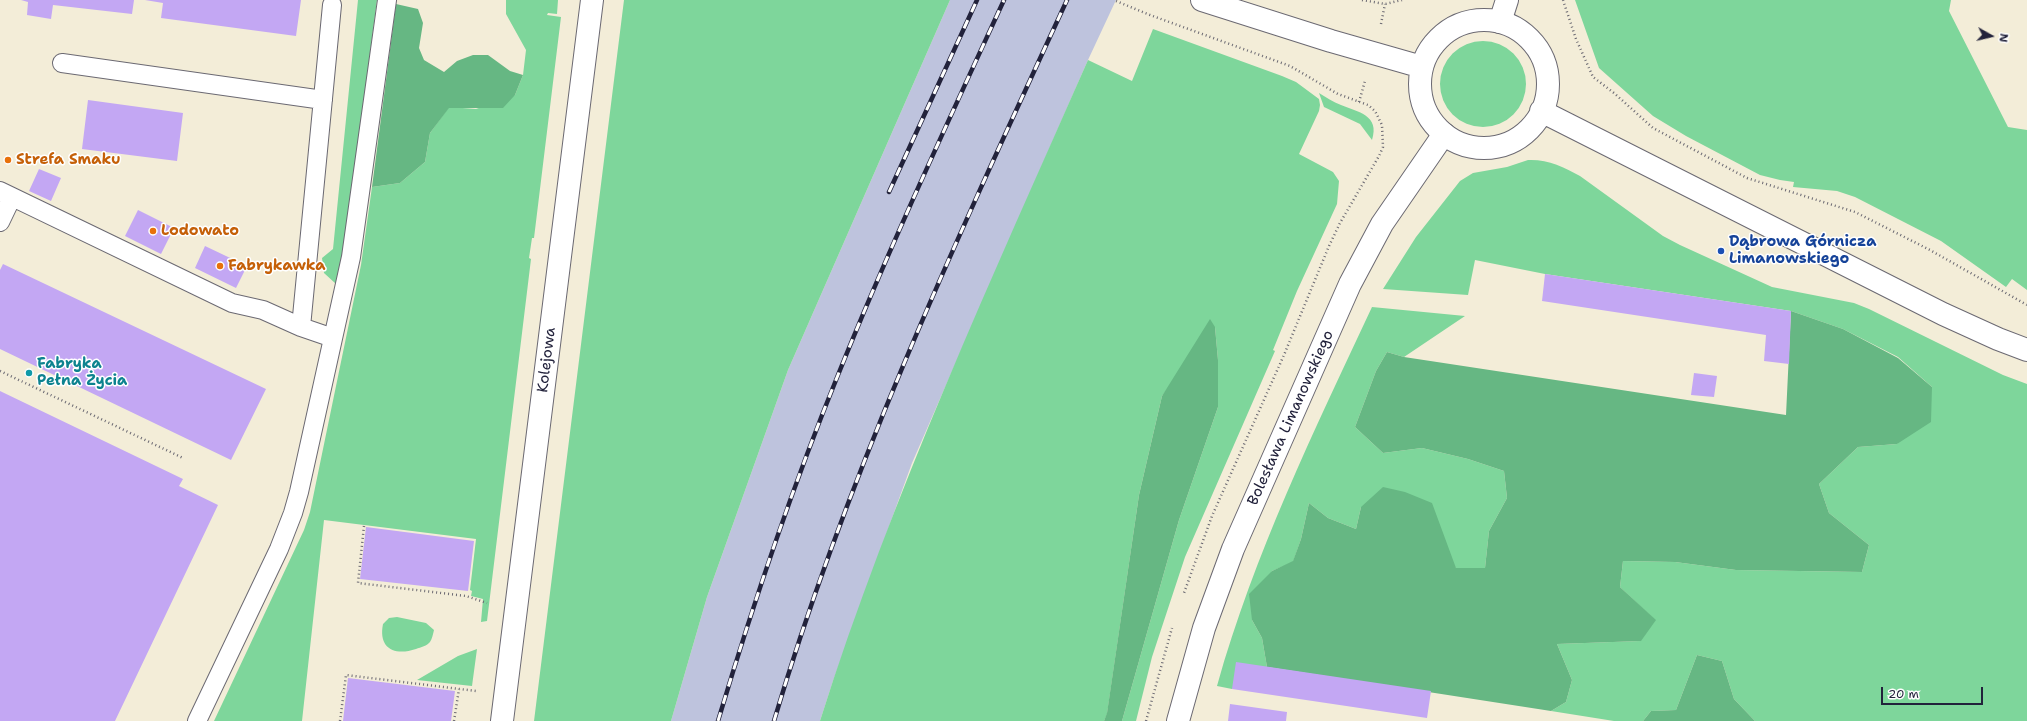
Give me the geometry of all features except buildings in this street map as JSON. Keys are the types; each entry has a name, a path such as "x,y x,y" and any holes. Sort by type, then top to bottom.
{"street":[{"name":"Kolejowa","path":"502,721 592,0"},
{"path":"1202,0 1332,41 1422,67"},
{"path":"1500,22 1507,0"},
{"path":"1480,20 1500,22 1523,33 1535,46 1543,59 1546,68 1548,88 1546,98 1541,111 1525,132 1508,143 1489,148 1469,146 1444,134 1433,123 1422,102 1420,79 1422,67 1431,47 1439,38 1458,25 1480,20"},
{"path":"1541,111 1943,314 1998,339 2027,350"},
{"name":"Bolesława Limanowskiego","path":"1178,721 1204,628 1233,550 1350,284 1382,224 1444,134"}],"lane":[{"path":"197,721 279,548 293,513 351,257 387,0"},
{"path":"301,327 332,5"},
{"path":"62,63 323,100"},
{"path":"0,222 6,194 232,303 263,310 301,327 333,338"}],"path":[{"path":"1116,0 1157,17 1290,66 1338,94 1371,108 1379,116 1383,132 1383,147 1348,210"},
{"path":"1362,0 1385,4 1400,0"},
{"path":"1563,0 1576,38 1592,77 1614,93 1649,125 1747,178 1837,205 1854,212 1930,250 2027,305"},
{"path":"1381,25 1385,4"},
{"path":"1359,102 1366,78"},
{"path":"0,371 183,458"},
{"path":"364,526 358,583 466,596 483,602"},
{"path":"340,721 346,675 472,690"},
{"path":"454,721 459,689"}],"shaded area":[{"path":"950,0 1116,0 1088,60 912,463 820,721 671,721 707,597 788,370"}],"green space":[{"path":"358,0 377,0 342,267 336,284 324,273 322,258 333,249"},
{"path":"506,0 558,0 557,14 548,13 547,15 561,17 534,238 532,238 529,258 531,259 487,621 481,622 483,599 471,596 472,591 470,590 476,539 324,520 302,721 214,721 304,530 310,512 361,265 372,187 400,183 425,162 430,133 449,107 476,109 515,95 523,75 526,50 506,14"},
{"path":"624,0 950,0 788,370 707,597 671,721 534,721"},
{"path":"1575,0 1951,0 1949,11 2008,127 2027,130 2027,290 2012,279 2006,287 1941,241 1855,197 1837,191 1793,187 1794,182 1760,175 1686,136 1653,116 1599,68"},
{"path":"396,4 418,9 423,23 419,48 424,60 444,72 457,61 473,55 488,55 510,71 523,75 515,95 503,108 449,108 430,133 425,162 400,183 372,187"},
{"path":"1153,29 1282,76 1296,82 1319,99 1319,111 1299,154 1333,172 1339,181 1337,204 1297,291 1273,350 1275,351 1185,557 1152,657 1136,721 1122,721 1179,520 1218,407 1218,360 1215,327 1162,396 1139,495 1107,714 1104,721 820,721 848,636 911,470 980,305 1088,60 1132,81"},
{"path":"1475,41 1491,41 1500,44 1514,53 1523,67 1526,76 1526,92 1523,101 1514,115 1500,124 1491,127 1475,127 1459,120 1452,115 1447,108 1440,92 1440,76 1447,60 1452,53 1459,48"},
{"path":"1319,93 1366,116 1373,125 1374,132 1372,140 1360,124 1324,107"},
{"path":"1528,160 1549,162 1580,176 1663,236 1772,287 1854,303 2003,375 2027,384 2027,721 1755,721 1734,699 1722,661 1697,655 1676,710 1651,711 1643,721 1614,721 1551,711 1566,702 1572,680 1557,644 1640,641 1655,620 1620,587 1623,561 1675,562 1736,570 1862,572 1869,545 1829,513 1819,484 1858,447 1897,444 1932,387 1898,357 1843,329 1791,311 1545,274 1475,260 1468,295 1383,289 1416,237 1460,181 1473,173 1507,167"},
{"path":"1372,307 1465,316 1404,357 1387,352 1376,371 1355,427 1383,453 1422,448 1468,459 1504,471 1507,498 1489,531 1485,568 1456,568 1361,507 1356,529 1328,518 1309,503 1301,539 1293,562 1272,571 1252,620 1262,638 1267,667 1232,689 1217,686 1232,637 1267,541 1307,447"},
{"path":"1791,311 1843,329 1898,358 1932,387 1931,422 1897,444 1858,447 1819,484 1829,513 1869,545 1862,572 1736,570 1675,562 1623,561 1620,587 1656,620 1641,641 1557,644 1572,680 1566,702 1551,711 1267,667 1262,638 1252,620 1249,594 1272,571 1293,561 1301,539 1309,503 1328,518 1356,529 1361,507 1383,487 1405,492 1432,503 1456,568 1485,568 1489,531 1507,498 1504,471 1468,459 1422,448 1383,453 1355,427 1376,371 1387,352 1404,357 1786,415"},
{"path":"1210,319 1215,327 1218,360 1218,407 1179,520 1122,721 1104,721 1107,713 1139,495 1162,396"},
{"path":"397,617 426,623 434,630 430,642 416,649 401,652 395,651 386,645 382,633 383,624 389,618"},
{"path":"477,649 472,686 417,680 458,656"},
{"path":"1697,655 1722,661 1734,699 1755,721 1643,721 1651,711 1676,710"}],"railway":[{"path":"889,192 977,0"},
{"path":"718,721 774,546 821,418 857,328 898,233 1004,0"},
{"path":"774,721 803,628 870,446 946,266 1067,0"}],"place":[{"name":"Strefa Smaku","path":"8,160"},
{"name":"Lodowato","path":"153,231"},
{"name":"Dąbrowa Górnicza Limanowskiego","path":"1721,251"},
{"name":"Fabrykawka","path":"220,266"},
{"name":"Fabryka Pełna Życia","path":"29,373"}]}
